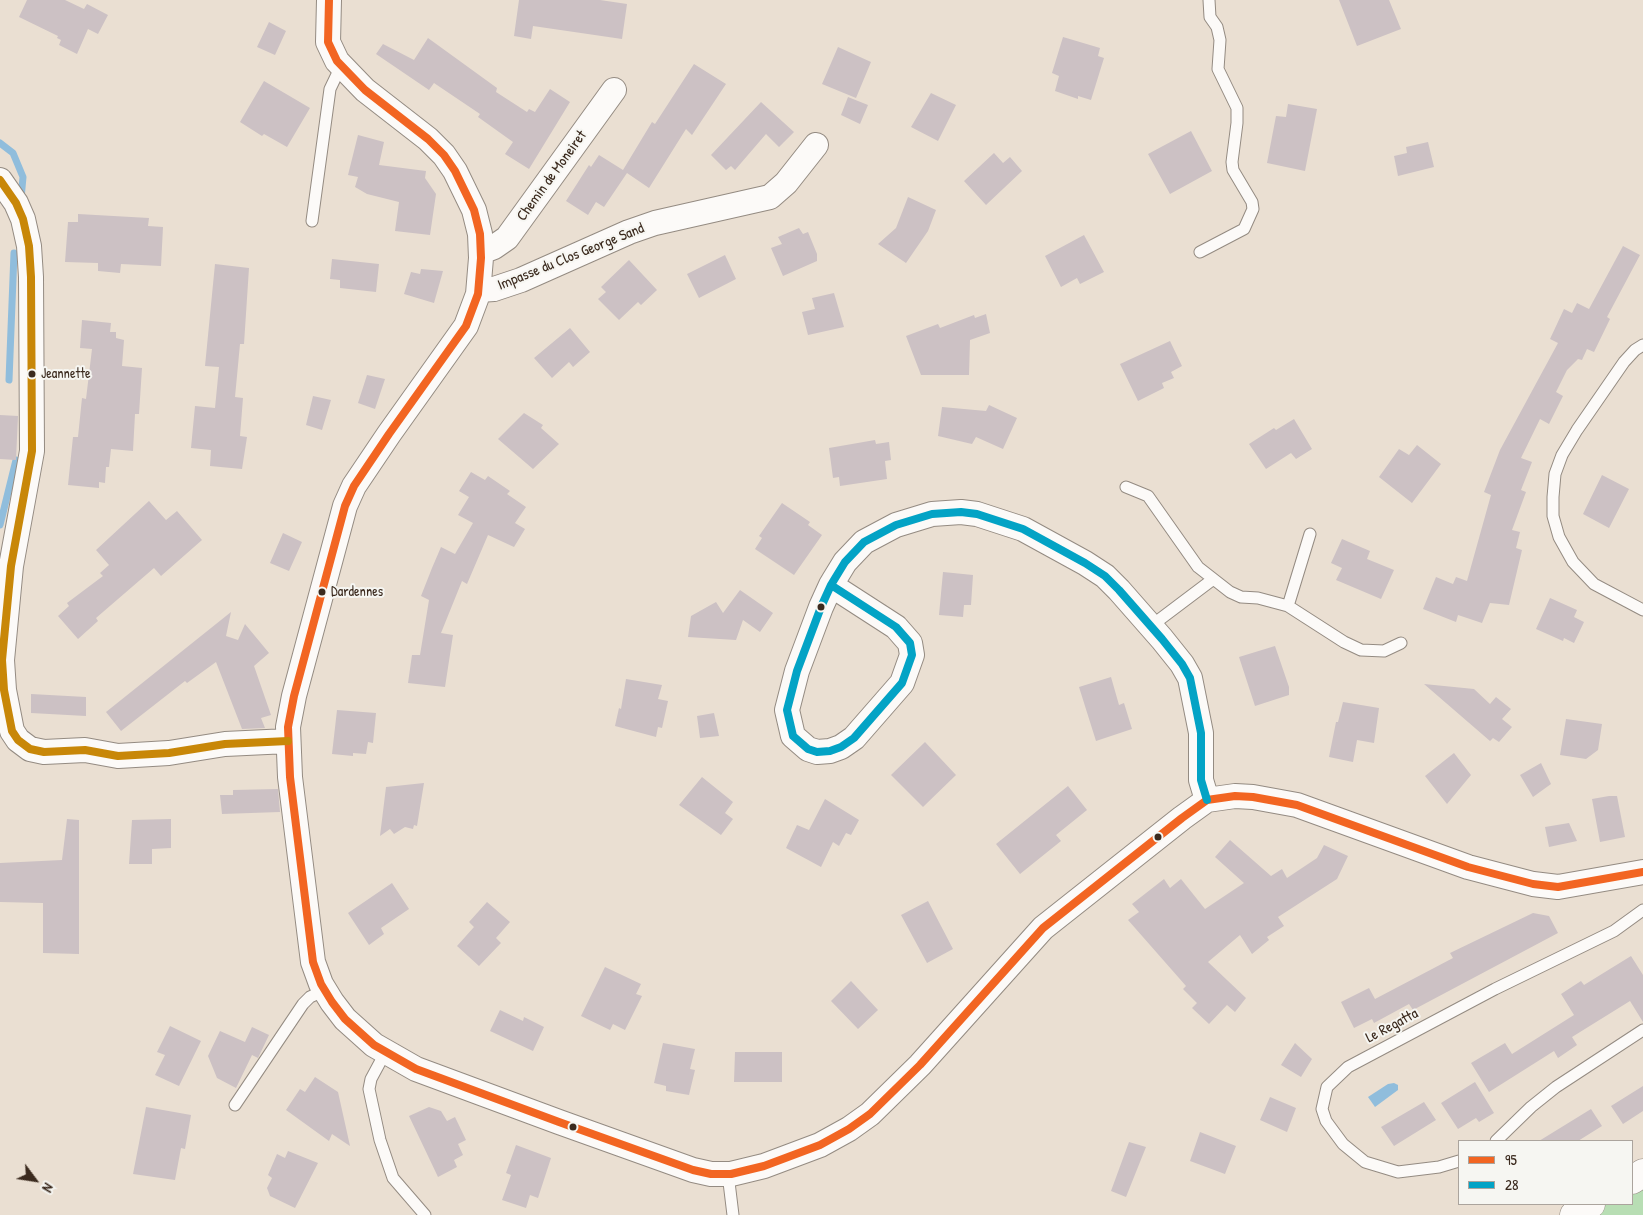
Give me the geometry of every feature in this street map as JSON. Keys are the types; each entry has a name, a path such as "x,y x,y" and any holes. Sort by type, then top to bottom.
{"street":[{"path":"329,0 328,42 341,66 365,90 428,139 444,155 455,171 474,210 481,252 479,290 466,326 384,441 354,486 345,506 294,696 288,742 313,962 325,990 345,1019 386,1052 434,1076 684,1167 711,1174 728,1174 764,1166 820,1145 849,1129 870,1114 920,1065 1043,928 1207,800 1235,796 1253,796 1297,805 1468,867 1533,884 1558,887 1643,872"},
{"name":"Chemin de Moneiret","path":"481,252 494,247 507,238 614,90"},
{"name":"Impasse du Clos George Sand","path":"479,290 494,289 521,280 629,232 655,223 756,202 770,197 786,183 816,145"},
{"path":"0,180 20,211 31,272 33,436 30,471 11,566 4,626 4,690 12,731 18,740 30,749 44,752 85,750 118,756 169,753 225,744 288,742"},
{"path":"831,585 896,627 910,643 912,655 902,682 854,738 842,747 817,752 808,749 792,736 788,710 797,672 831,585 855,550 878,534 913,519 946,512 977,514 1023,530 1085,563 1105,576 1151,626 1182,664 1190,678 1201,733 1201,780 1207,800"},
{"path":"1574,1215 1590,1205"}],"lane":[{"path":"1200,252 1244,229 1253,209 1252,202 1233,170 1232,162 1237,108 1218,68 1220,40 1217,27 1210,17 1209,0"},
{"path":"312,222 330,89 341,66"},
{"path":"1643,345 1635,350 1624,362 1562,455 1555,474 1553,496 1553,516 1560,537 1573,562 1594,584 1643,610"},
{"path":"1126,487 1148,496 1198,567 1212,580 1230,592 1241,597 1258,598 1288,606 1339,639 1361,650 1384,651 1401,643"},
{"path":"1288,606 1310,534"},
{"path":"1151,626 1212,580"},
{"name":"Le Regatta","path":"1458,1161 1439,1168 1398,1172 1365,1162 1343,1144 1326,1122 1322,1109 1327,1087 1348,1067 1495,989 1614,931 1643,910"},
{"path":"235,1105 303,1004 310,997 325,990"},
{"path":"1497,1140 1556,1087 1643,1030"},
{"path":"386,1052 371,1079 369,1088 378,1131 393,1178 425,1215"},
{"path":"728,1174 733,1215"}],"green space":[{"path":"1643,1179 1643,1215 1583,1215 1600,1205 1633,1205 1633,1185"}],"water":[{"path":"1394,1083 1398,1085 1398,1090 1375,1107 1368,1097 1388,1084"}],"building":[{"path":"27,0 65,0 84,9 87,4 108,15 98,34 88,29 77,54 59,45 61,40 57,38 58,36 19,17"},
{"path":"519,0 600,0 627,4 622,39 533,26 531,39 514,36"},
{"path":"1339,0 1389,0 1401,29 1357,46"},
{"path":"269,22 286,31 275,55 257,47"},
{"path":"1063,37 1100,48 1098,56 1104,58 1091,100 1078,96 1078,99 1055,91 1059,76 1052,73"},
{"path":"428,38 497,88 496,92 527,112 529,109 535,112 550,89 570,102 529,169 505,154 513,142 478,117 480,114 434,83 429,90 376,54 383,44 414,60"},
{"path":"838,47 871,62 856,98 822,84"},
{"path":"694,64 726,84 692,135 686,129 649,188 627,173 604,207 596,202 588,215 566,201 589,165 591,167 599,155 623,170 652,122 655,124"},
{"path":"264,81 310,108 287,147 264,134 262,136 240,122"},
{"path":"931,93 956,105 938,141 911,127"},
{"path":"848,97 868,105 860,124 841,115"},
{"path":"761,102 794,132 779,147 766,134 735,170 731,166 726,170 711,155"},
{"path":"1288,104 1317,109 1305,171 1267,163 1276,116 1286,117"},
{"path":"1191,131 1212,171 1170,194 1148,154"},
{"path":"358,135 384,142 379,165 426,171 425,178 436,194 430,235 395,231 399,202 367,194 355,187 358,177 348,175"},
{"path":"1428,142 1434,167 1398,176 1394,156 1407,153 1406,147"},
{"path":"994,153 1003,163 1010,157 1022,171 986,205 964,181"},
{"path":"908,197 936,210 928,231 906,263 878,244 896,228"},
{"path":"78,214 149,218 148,226 163,227 161,266 121,264 120,273 98,271 98,263 65,262 68,222 78,222"},
{"path":"799,228 803,234 808,232 817,254 817,261 783,276 771,248 782,244 778,237"},
{"path":"1084,235 1104,272 1080,284 1077,278 1061,287 1045,256"},
{"path":"1623,246 1640,255 1607,317 1610,319 1594,352 1587,349 1582,360 1578,359 1567,370 1556,392 1563,396 1549,424 1540,419 1521,458 1532,462 1521,490 1526,492 1512,530 1520,532 1516,548 1522,550 1509,605 1490,603 1482,623 1458,615 1456,622 1423,609 1436,577 1453,584 1456,577 1467,581 1491,495 1484,492 1500,450 1558,343 1550,339 1564,309 1572,313 1577,303 1589,309"},
{"path":"725,255 736,279 699,298 687,274"},
{"path":"332,259 379,264 376,292 340,288 340,280 330,279"},
{"path":"629,260 657,290 641,305 638,302 619,320 598,299 606,292 601,287"},
{"path":"215,264 249,268 244,344 240,344 235,397 243,398 240,436 247,437 242,469 210,466 211,450 191,448 195,406 215,408 219,367 205,366"},
{"path":"421,269 443,271 434,303 404,294 411,272 420,274"},
{"path":"834,293 844,327 808,335 802,312 815,309 812,298"},
{"path":"986,314 990,333 970,340 969,375 921,375 906,336 938,324 940,328 974,315 975,318"},
{"path":"82,320 111,323 110,332 116,332 116,338 124,340 122,366 142,368 139,414 135,414 133,451 111,449 109,467 106,467 105,483 99,482 99,488 68,485 73,437 78,437 82,398 86,399 92,349 80,348"},
{"path":"570,328 590,352 573,367 569,362 552,378 534,358"},
{"path":"1170,341 1182,366 1171,372 1174,378 1162,383 1164,388 1138,401 1120,364"},
{"path":"367,375 385,379 375,409 358,403"},
{"path":"313,396 331,400 322,430 306,425"},
{"path":"989,405 1017,418 1003,449 976,437 972,444 938,436 942,407 986,411"},
{"path":"524,413 543,425 541,428 559,444 533,469 498,439"},
{"path":"0,415 18,416 16,460 0,459"},
{"path":"1294,419 1312,449 1296,459 1291,453 1266,469 1249,444 1274,428 1276,430"},
{"path":"875,440 876,444 889,442 891,460 885,461 887,479 840,486 839,477 833,478 829,448"},
{"path":"1417,445 1441,464 1412,503 1379,477 1399,449 1409,455"},
{"path":"471,472 485,480 488,476 510,491 507,494 526,507 515,523 525,529 514,547 488,535 467,584 462,581 441,633 453,635 445,687 408,683 412,655 420,655 429,600 421,596 432,568 441,547 455,554 473,523 458,515 469,497 459,491"},
{"path":"1602,475 1629,489 1609,528 1583,514"},
{"path":"149,501 166,520 177,511 202,540 161,576 154,568 96,618 98,621 78,639 58,616 69,606 67,603 103,576 100,573 109,565 96,550"},
{"path":"782,503 810,522 808,525 822,535 794,575 755,549 762,538 759,536"},
{"path":"283,533 302,542 289,571 270,563"},
{"path":"1342,539 1370,551 1367,559 1394,570 1381,599 1336,580 1342,568 1331,563"},
{"path":"943,572 973,575 971,605 964,605 963,617 939,615"},
{"path":"740,590 773,613 760,632 743,620 736,640 688,637 691,616 716,602 723,613"},
{"path":"1550,598 1577,610 1574,617 1584,622 1574,643 1564,638 1563,641 1536,629"},
{"path":"231,612 226,636 238,640 245,624 269,653 254,666 271,715 261,718 265,728 242,729 216,662 187,683 185,681 121,731 106,712"},
{"path":"1275,646 1289,687 1289,695 1255,706 1239,657"},
{"path":"1111,677 1119,705 1124,703 1132,729 1096,741 1079,687"},
{"path":"626,679 662,685 658,699 668,701 662,728 658,727 656,737 615,726 619,708 621,709"},
{"path":"1424,684 1474,689 1490,704 1496,697 1511,709 1502,719 1512,727 1499,742 1493,738 1490,741"},
{"path":"31,694 86,697 86,716 31,713"},
{"path":"1343,702 1379,708 1374,743 1357,740 1353,762 1329,757 1336,722 1338,722"},
{"path":"337,710 376,713 373,743 368,742 366,754 353,753 353,756 332,754"},
{"path":"714,713 719,736 700,738 697,716"},
{"path":"1566,719 1602,724 1598,750 1586,759 1560,755"},
{"path":"925,742 956,775 923,807 891,775"},
{"path":"1454,753 1471,775 1447,804 1425,776"},
{"path":"1541,763 1551,784 1533,797 1520,775"},
{"path":"702,777 733,802 725,813 733,819 721,835 679,805"},
{"path":"424,783 417,826 414,825 413,829 405,827 394,834 390,829 380,836 386,787"},
{"path":"1068,786 1087,810 1056,835 1061,841 1020,874 996,844"},
{"path":"278,789 280,812 222,814 220,795 233,795 233,790"},
{"path":"1617,796 1625,837 1600,842 1592,799"},
{"path":"825,799 859,820 851,835 846,833 839,846 833,842 821,867 786,848 797,825 809,830"},
{"path":"67,819 79,820 79,954 43,953 43,903 0,902 0,863 62,860"},
{"path":"171,819 171,848 152,849 152,864 129,864 132,820"},
{"path":"1569,823 1577,841 1549,847 1545,827"},
{"path":"1230,840 1271,876 1282,869 1287,878 1317,858 1324,845 1348,856 1337,879 1278,917 1284,926 1267,937 1269,940 1252,954 1240,935 1208,962 1246,998 1235,1012 1227,1005 1209,1024 1192,1008 1197,1003 1183,989 1186,986 1128,920 1139,912 1132,904 1164,879 1170,888 1181,879 1205,909 1244,883 1215,857"},
{"path":"392,883 409,909 381,928 384,934 369,945 348,913"},
{"path":"928,901 953,949 927,963 901,915"},
{"path":"487,902 510,922 496,938 501,943 479,966 457,946 474,927 469,922"},
{"path":"1533,913 1549,916 1558,933 1413,1010 1409,1004 1374,1023 1372,1019 1354,1028 1341,1002 1369,988 1375,999 1453,958 1450,953"},
{"path":"1631,956 1643,975 1643,1022 1630,1001 1572,1037 1577,1045 1558,1058 1554,1051 1489,1092 1471,1063 1505,1043 1512,1054 1574,1015 1561,994 1581,981 1584,985"},
{"path":"605,967 641,984 636,994 642,996 625,1030 613,1024 610,1030 581,1016"},
{"path":"851,981 878,1010 858,1029 831,1001"},
{"path":"500,1010 523,1021 524,1017 544,1027 533,1051 490,1031"},
{"path":"170,1026 201,1041 179,1086 155,1075 165,1055 157,1052"},
{"path":"252,1027 269,1035 258,1058 252,1055 236,1088 217,1078 208,1056 220,1031 245,1042"},
{"path":"663,1043 695,1049 690,1069 695,1070 689,1095 666,1091 666,1086 654,1083"},
{"path":"1295,1043 1312,1059 1301,1077 1281,1065"},
{"path":"735,1052 782,1052 782,1082 734,1082"},
{"path":"315,1077 338,1092 350,1146 332,1134 329,1141 286,1110 300,1089 305,1092"},
{"path":"1475,1082 1494,1113 1479,1122 1476,1118 1458,1129 1441,1103"},
{"path":"1643,1086 1643,1111 1623,1124 1611,1106"},
{"path":"1270,1097 1296,1108 1287,1132 1260,1120"},
{"path":"1424,1102 1436,1120 1394,1146 1381,1127"},
{"path":"146,1107 191,1115 185,1149 181,1148 175,1180 133,1174"},
{"path":"429,1107 441,1111 447,1121 455,1117 466,1140 458,1144 463,1155 454,1160 457,1167 438,1177 409,1116"},
{"path":"1591,1109 1602,1126 1580,1140 1541,1140"},
{"path":"1200,1132 1236,1146 1225,1174 1190,1161"},
{"path":"1129,1142 1146,1147 1126,1197 1111,1191"},
{"path":"516,1145 551,1158 538,1198 530,1195 526,1208 502,1200 511,1175 506,1173"},
{"path":"288,1151 318,1163 295,1208 270,1196 267,1188 272,1178 268,1175 277,1154 285,1158"}],"waterway":[{"path":"0,143 13,153 23,177 21,199"},
{"path":"9,380 14,253"},
{"path":"0,525 16,460"}],"transit line":[{"name":"95","path":"329,0 328,42 337,61 365,90 428,139 444,155 455,171 474,210 480,234 481,258 478,294 466,326 354,486 345,506 294,696 288,727 290,777 313,962 321,984 332,1002 345,1019 374,1045 416,1069 559,1122 693,1170 711,1174 731,1174 764,1166 820,1145 849,1129 870,1114 920,1065 1043,928 1207,800 1235,796 1253,797 1297,805 1468,867 1533,884 1558,887 1643,872"},
{"path":"0,180 16,203 23,219 29,246 31,277 32,451 11,566 2,660 4,690 12,731 18,740 30,749 44,752 85,750 118,756 169,753 225,744 288,741"},
{"name":"28","path":"831,585 896,627 910,643 912,655 902,683 854,738 841,747 830,751 817,752 808,749 793,736 787,710 797,671 821,607 831,585 845,562 864,542 896,525 932,514 961,512 977,514 1023,529 1105,576 1162,639 1182,664 1190,678 1201,733 1201,780 1207,800"}],"place":[{"name":"Jeannette","path":"32,374"},
{"name":"Dardennes","path":"322,592"}]}
